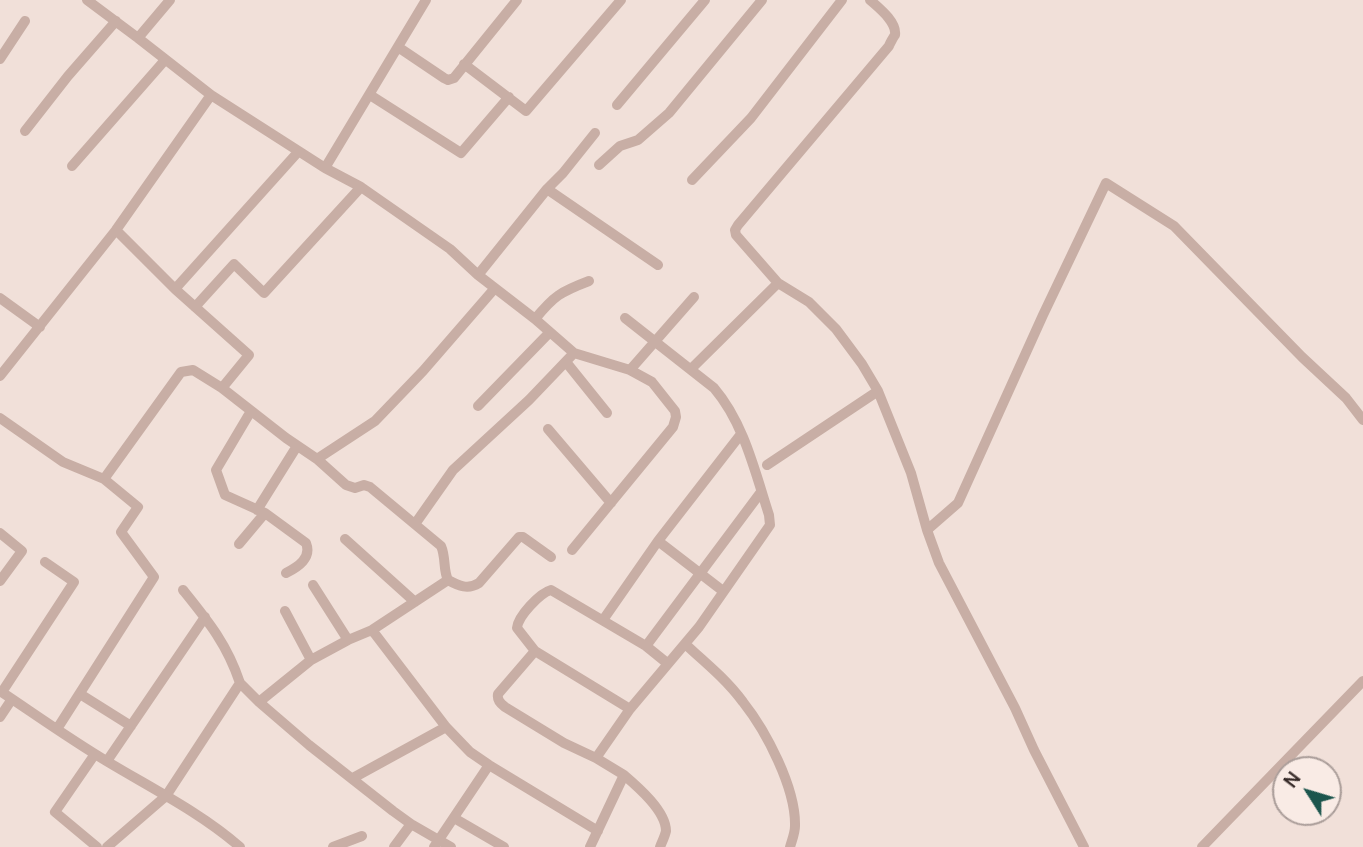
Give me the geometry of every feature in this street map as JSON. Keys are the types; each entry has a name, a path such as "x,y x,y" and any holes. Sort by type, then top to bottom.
{"street":[{"path":"87,0 211,95 298,152 362,187 450,249 575,353 630,370 652,382 675,411 673,427 572,550"},
{"path":"138,38 170,0"},
{"path":"325,168 426,0"},
{"path":"398,47 444,78 454,78 517,0"},
{"path":"464,64 526,111 618,4 606,0"},
{"path":"617,105 705,0"},
{"path":"599,165 620,146 638,140 669,113 760,0"},
{"path":"692,180 751,118 842,0"},
{"path":"870,0 890,20 895,36 735,230 741,242 779,283 809,302 836,329 878,391 911,473 939,563 1084,847"},
{"path":"0,59 25,21"},
{"path":"25,131 116,21"},
{"path":"72,166 164,60"},
{"path":"0,376 116,230 211,95"},
{"path":"369,95 461,153 509,97"},
{"path":"478,275 594,133"},
{"path":"175,289 298,152"},
{"path":"927,530 958,503 1106,183 1174,226 1302,357 1346,398 1363,420"},
{"path":"195,307 234,264 264,293 362,187"},
{"path":"547,189 658,265"},
{"path":"116,230 175,289 249,355 222,388"},
{"path":"535,319 551,300 565,290 589,281"},
{"path":"691,369 779,283"},
{"path":"317,458 375,421 424,371 495,288"},
{"path":"630,370 694,296"},
{"path":"0,298 40,327"},
{"path":"596,758 630,709 699,627 770,525 741,434 725,401 714,388 625,318"},
{"path":"478,406 550,332"},
{"path":"415,524 453,470 575,353"},
{"path":"566,362 607,413"},
{"path":"104,479 181,372 193,370 222,388 297,446 317,458 351,487 370,487 415,524 441,546 448,580"},
{"path":"767,464 878,391"},
{"path":"251,411 216,470 225,495 261,511 306,543 308,555 299,566 286,573"},
{"path":"0,418 63,461 104,479 138,507 121,532 154,577 57,729"},
{"path":"548,429 611,503"},
{"path":"603,620 658,541 741,434"},
{"path":"239,544 261,511 297,446"},
{"path":"646,646 761,492"},
{"path":"0,533 22,551 0,581"},
{"path":"448,580 473,587 519,537 523,537 551,557"},
{"path":"345,539 415,603"},
{"path":"658,541 723,591"},
{"path":"45,562 74,582 1,691 95,754 226,835 240,847"},
{"path":"259,702 312,660 372,630 448,580"},
{"path":"313,585 348,640"},
{"path":"183,590 225,646 240,682 259,702 309,745 437,844 451,847"},
{"path":"630,709 535,651 520,634 517,623 520,617 551,590 646,646 667,663"},
{"path":"285,611 312,660"},
{"path":"107,761 205,617"},
{"path":"372,630 446,727 470,751 598,831"},
{"path":"685,644 744,702 771,746 786,781 794,811 795,829 790,847"},
{"path":"535,651 499,694 499,702 564,743 624,775 643,792 665,824 666,834 660,847"},
{"path":"1202,847 1363,681"},
{"path":"107,847 166,796 240,682"},
{"path":"80,694 131,726"},
{"path":"0,717 12,699"},
{"path":"353,778 446,727"},
{"path":"95,754 55,812 97,847"},
{"path":"437,844 489,765"},
{"path":"590,847 624,775"},
{"path":"454,818 504,847"},
{"path":"394,847 411,824"},
{"path":"333,847 362,836"}]}
